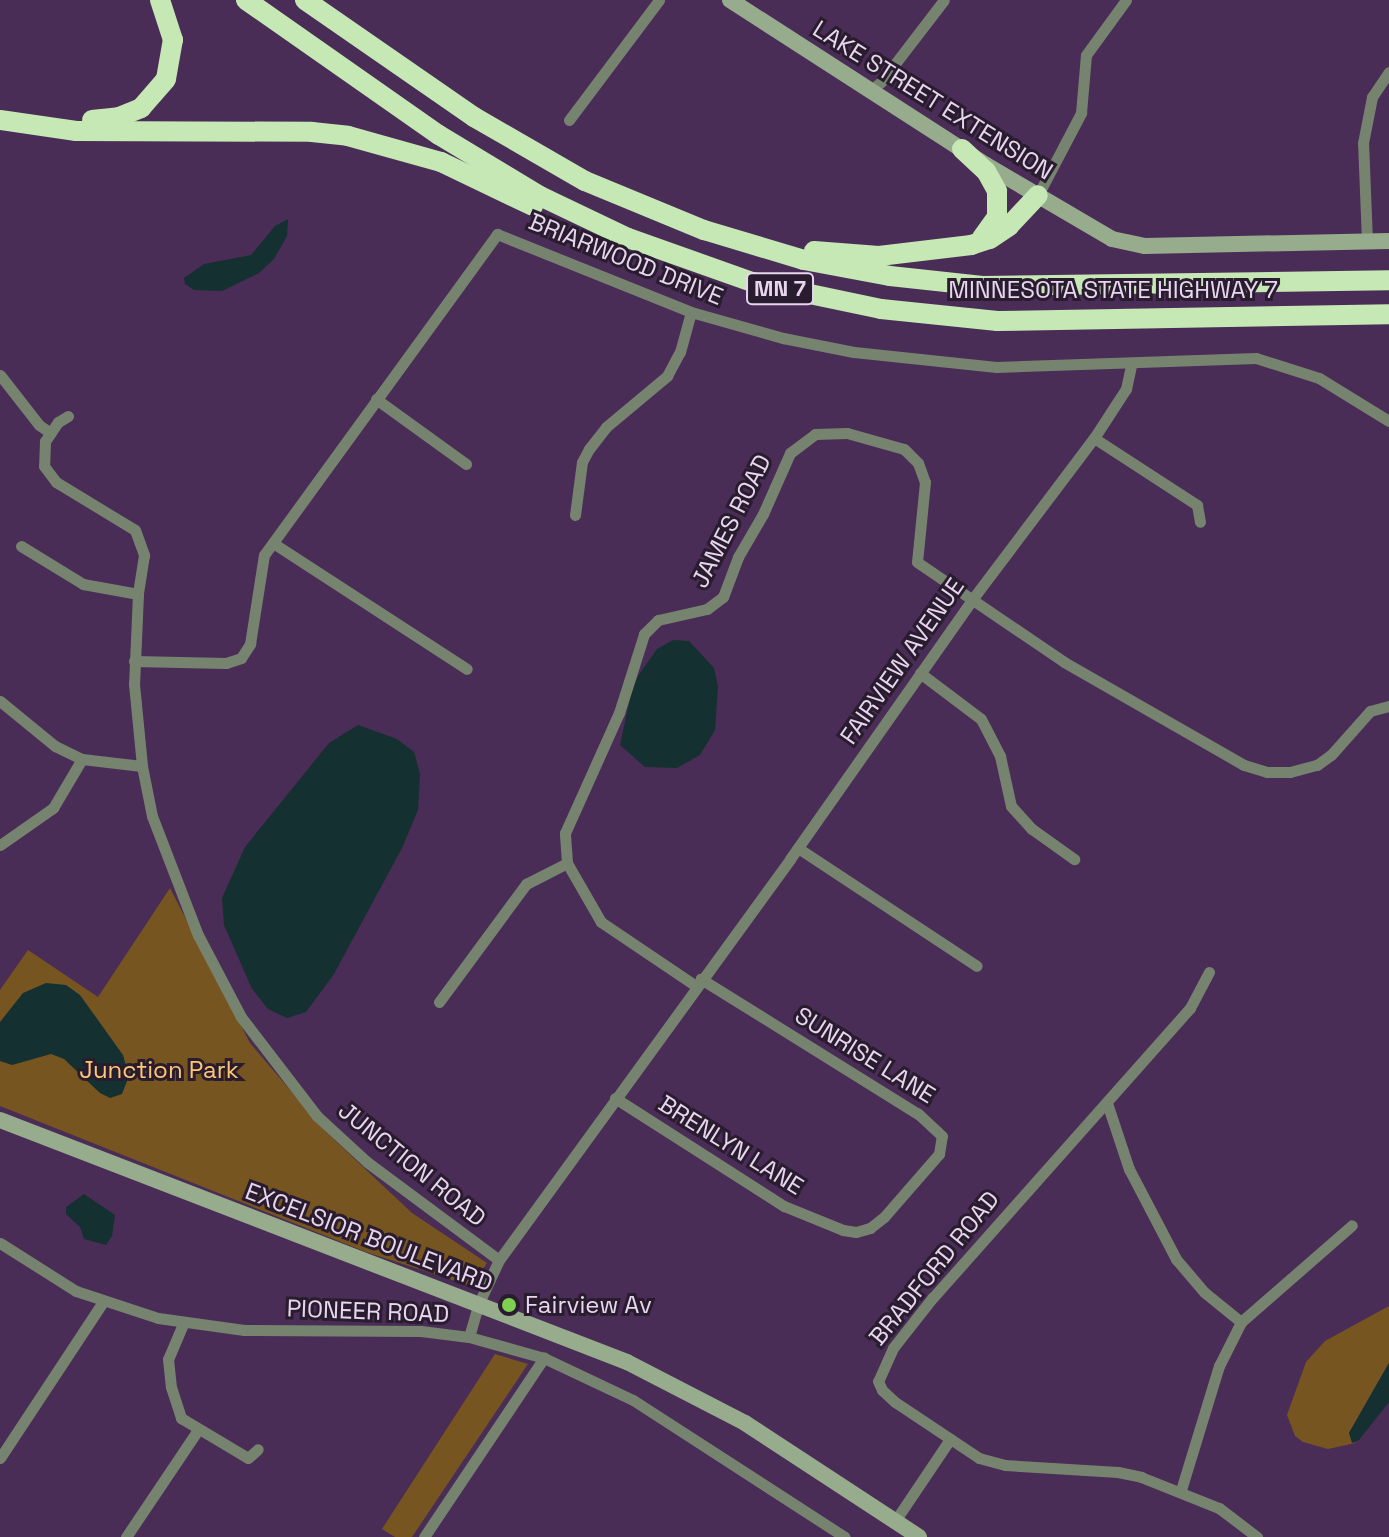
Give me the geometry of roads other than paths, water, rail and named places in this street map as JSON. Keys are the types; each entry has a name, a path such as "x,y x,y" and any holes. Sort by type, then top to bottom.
{"highway":[{"path":"0,109 93,120 119,117 141,108 162,86 172,60 172,31 160,0"},
{"name":"MINNESOTA STATE HIGHWAY 7","path":"246,0 439,135 508,178 605,228 692,263 786,291 938,316 1065,321 1389,314"},
{"name":"MINNESOTA STATE HIGHWAY 7","path":"305,0 518,144 596,186 704,230 850,270 982,286 1389,280"},
{"path":"0,120 76,131 312,132 366,139 441,162 599,235 692,263"},
{"path":"962,149 994,182 998,198 994,225 971,245"},
{"path":"704,230 793,248 879,256 971,245 1001,233 1038,195"}],"main road":[{"name":"LAKE STREET EXTENSION","path":"730,0 962,149 1112,239 1145,246 1367,241"},
{"path":"1367,241 1389,241"},
{"name":"EXCELSIOR BOULEVARD","path":"0,1120 616,1357 696,1396 919,1537"}],"street":[{"path":"569,120 659,0"},
{"path":"871,90 881,82 944,0"},
{"path":"1038,195 1081,113 1086,55 1126,0"},
{"path":"1367,241 1363,143 1372,97 1389,72"},
{"name":"BRIARWOOD DRIVE","path":"134,661 226,663 241,658 250,644 261,565 273,543 497,234 691,312 783,338 927,362 996,367 1131,365 1256,358 1319,378 1389,421"},
{"path":"575,515 582,462 589,449 606,427 667,376 680,352 691,312"},
{"name":"FAIRVIEW AVENUE","path":"469,1337 478,1305 499,1260 798,848 971,601 1094,438 1126,389 1131,365"},
{"path":"0,375 39,425 51,433 68,416"},
{"path":"376,399 466,464"},
{"name":"JUNCTION ROAD","path":"51,433 43,453 47,472 56,482 124,520 142,541 144,555 134,661 142,766 163,850 198,935 241,1017 317,1116 367,1162 499,1260"},
{"name":"JAMES ROAD","path":"567,863 565,833 619,713 644,634 658,620 707,609 723,597 738,557 763,514 783,467 801,441 815,434 847,433 896,445 912,456 923,473 926,492 917,562 971,601 1150,714 1244,765 1267,772 1290,772 1317,765 1331,755 1370,711 1389,706"},
{"path":"1094,438 1197,505 1200,522"},
{"path":"273,543 467,669"},
{"path":"21,546 83,584 138,594"},
{"path":"920,673 981,719 1000,756 1011,806 1032,829 1074,859"},
{"path":"0,701 55,746 82,759 142,766"},
{"path":"0,845 53,808 82,759"},
{"path":"798,848 977,966"},
{"path":"439,1002 526,884 567,863"},
{"name":"SUNRISE LANE","path":"567,863 601,922 918,1114 942,1136 939,1154 904,1196 870,1228 856,1232 826,1226"},
{"name":"BRADFORD ROAD","path":"1209,972 1190,1008 933,1297 881,1369 878,1381 882,1390 979,1458 1005,1465 1118,1472 1181,1490 1233,1515 1257,1537"},
{"name":"BRENLYN LANE","path":"615,1098 784,1206 826,1226"},
{"path":"1107,1103 1129,1169 1176,1259 1204,1292 1241,1322"},
{"path":"1181,1490 1219,1366 1241,1322 1352,1225"},
{"name":"PIONEER ROAD","path":"0,1243 76,1291 103,1302 183,1324 244,1330 375,1328 469,1337 544,1358 633,1400 845,1537"},
{"path":"0,1458 103,1302"},
{"path":"183,1324 168,1359 171,1387 181,1418 248,1458 258,1449"},
{"path":"424,1537 544,1358"},
{"path":"126,1537 198,1430"},
{"path":"895,1521 950,1439"}],"place":[{"name":"Fairview Av","path":"509,1305"}],"park label":[{"name":"Junction Park","path":"159,1070"}]}
